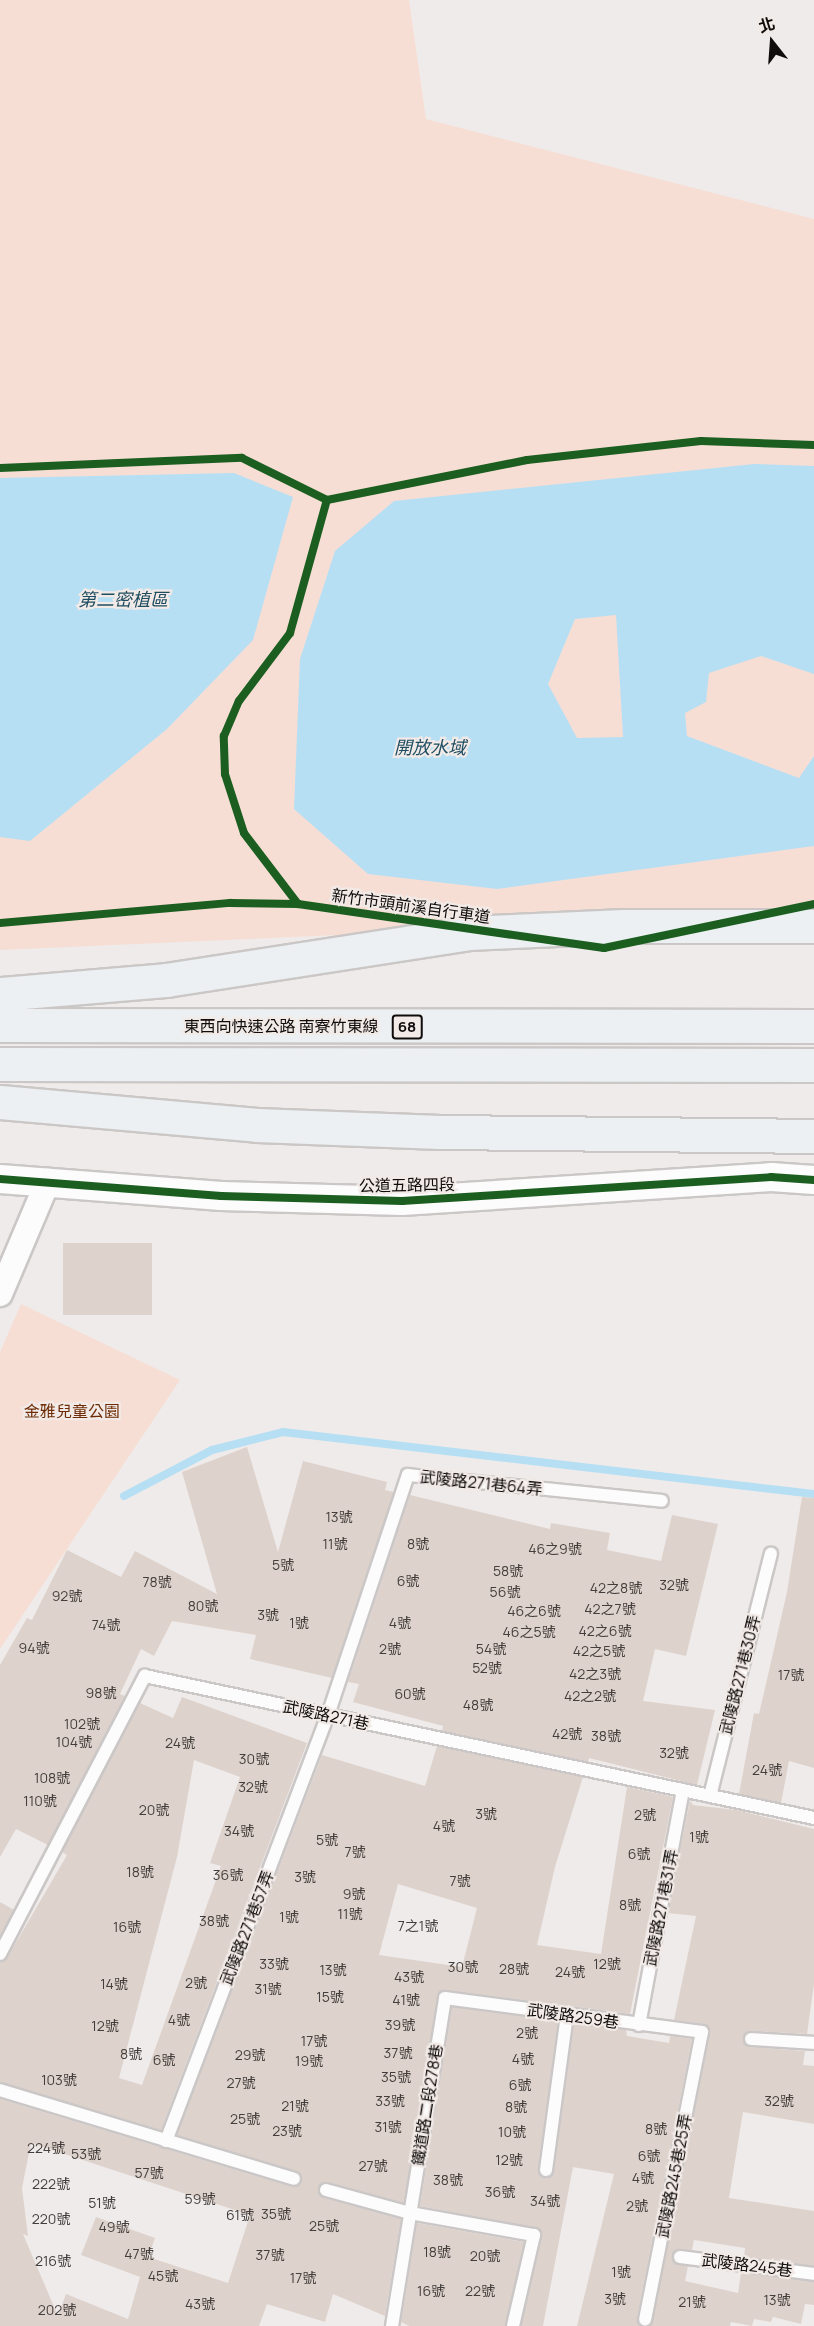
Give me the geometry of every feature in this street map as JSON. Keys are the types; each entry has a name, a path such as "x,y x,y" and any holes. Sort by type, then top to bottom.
{"highway":[{"path":"0,994 166,980 468,933 624,926 814,926"},
{"name":"東西向快速公路 南寮竹東線","path":"0,1025 814,1026"},
{"path":"0,1064 814,1065"},
{"path":"0,1102 257,1125 440,1132 805,1135"}],"street":[{"name":"公道五路四段","path":"0,1179 221,1196 402,1201 771,1177 814,1180"},
{"path":"0,1294 48,1181"}],"lane":[{"path":"771,1177 814,1174"},
{"name":"武陵路271巷64弄","path":"328,1715 408,1475 662,1501"},
{"name":"武陵路271巷30弄","path":"710,1796 771,1554"},
{"name":"武陵路271巷","path":"0,1954 145,1676 814,1818"},
{"name":"武陵路271巷57弄","path":"166,2141 328,1715"},
{"name":"武陵路271巷31弄","path":"639,2025 683,1790"},
{"name":"武陵路259巷","path":"445,1998 702,2032"},
{"name":"鐵道路二段278巷","path":"392,2326 445,1998"},
{"path":"546,2170 567,2015"},
{"name":"武陵路245巷25弄","path":"645,2319 702,2032"},
{"path":"751,2039 814,2043"},
{"path":"0,2091 294,2179"},
{"path":"326,2190 410,2213 534,2235 513,2326"},
{"name":"武陵路245巷","path":"680,2257 814,2274"}],"green space":[{"path":"0,0 409,0 426,119 814,219 814,914 0,950"},
{"name":"金雅兒童公園","path":"21,1304 180,1380 0,1649 0,1352"}],"water":[{"name":"開放水域","path":"754,464 814,466 814,674 761,656 709,673 706,702 685,713 687,736 799,778 814,756 814,846 497,889 368,874 294,809 300,659 335,551 394,501","holes":["616,615 623,737 577,738 548,684 575,619"]},
{"name":"第二密植區","path":"234,473 293,497 253,640 167,729 30,841 0,837 0,478"}],"building":[{"path":"63,1243 152,1243 152,1315 63,1315"},
{"path":"247,1447 278,1552 303,1461 387,1482 385,1490 394,1492 332,1678 250,1659 256,1635 172,1621 154,1656 141,1649 120,1694 125,1696 48,1845 16,1829 0,1857 0,1665 27,1618 32,1620 67,1550 121,1577 135,1551 217,1594 182,1472"},
{"path":"410,1495 550,1529 551,1523 610,1533 607,1550 661,1561 672,1515 718,1524 686,1656 655,1649 643,1701 715,1710 697,1785 589,1758 588,1762 442,1731 443,1726 353,1702 359,1684 348,1682"},
{"path":"802,1497 814,1498 814,1768 789,1761 781,1803 739,1794 754,1713 759,1714 787,1592"},
{"path":"182,1697 307,1743 161,2130 0,2082 0,1962 7,1958 67,1855 62,1852 140,1703 173,1718","holes":["194,1760 240,1777 210,1863 221,1866 142,2085 119,2078 177,1857"]},
{"path":"437,1746 583,1777 555,1867 537,1945 601,1954 627,1787 673,1797 630,2014 446,1990 438,1993 404,2203 328,2182 318,2188 324,2198 401,2219 385,2316 333,2294 325,2322 267,2304 259,2326 0,2326 0,2099 292,2187 300,2185 302,2177 296,2171 177,2135 322,1755 425,1786","holes":["398,1884 477,1908 462,1967 379,1955","31,2143 250,2215 228,2283 148,2257 155,2238 96,2217 81,2255 140,2277 128,2319 66,2294 58,2316 23,2234 28,2236 22,2188"]},
{"path":"690,1800 693,1805 736,1810 814,1829 814,1984 807,2034 752,2031 743,2039 750,2047 805,2051 803,2065 814,2066 814,2124 743,2112 729,2198 814,2211 814,2266 744,2257 745,2248 694,2240 692,2250 677,2249 672,2257 676,2264 688,2266 685,2281 738,2293 741,2273 814,2282 814,2305 805,2304 801,2324 773,2317 771,2322 754,2319 752,2326 731,2322 730,2326 649,2326 710,2034 704,2024 674,2020 696,1916 668,1913"},
{"path":"0,1902 14,1910 0,1936"},
{"path":"452,2007 558,2021 538,2169 545,2178 554,2171 574,2023 626,2030 627,2036 669,2043 670,2036 692,2039 637,2317 641,2326 577,2326 614,2174 573,2167 543,2326 521,2326 542,2237 540,2229 420,2206"},
{"path":"417,2223 524,2242 505,2326 409,2326 401,2322"}],"waterway":[{"path":"124,1496 212,1450 283,1432 814,1494"}],"cycle path":[{"path":"0,468 242,458 327,500 527,460 701,441 814,445"},
{"path":"298,904 244,833 225,774 224,736 239,701 290,633 327,500"},
{"name":"新竹市頭前溪自行車道","path":"0,923 230,903 298,904 604,948 814,904"},
{"path":"0,1179 221,1196 402,1201 771,1177 814,1180"}]}
